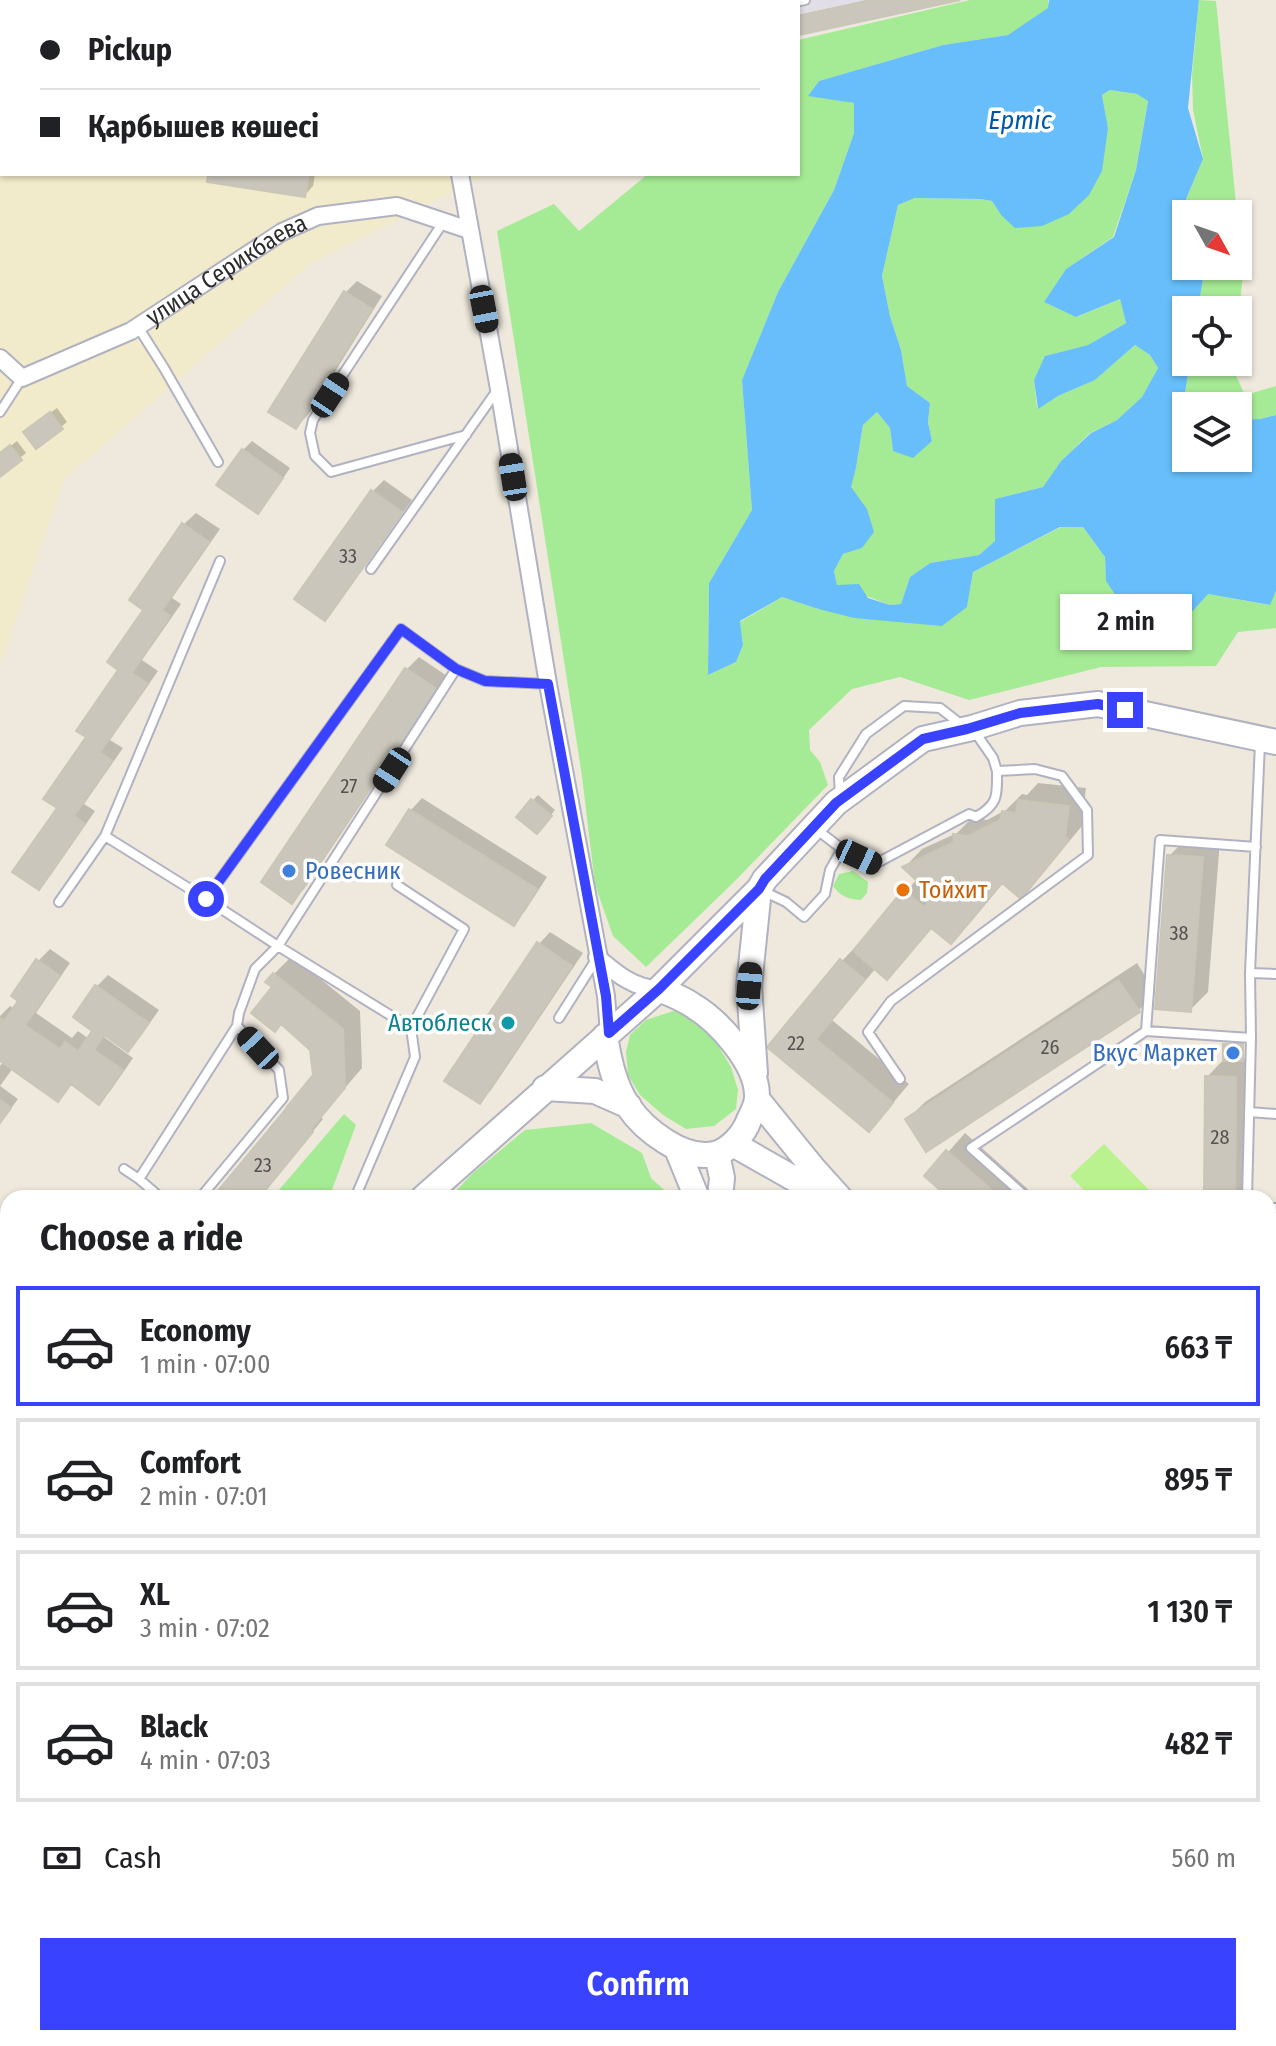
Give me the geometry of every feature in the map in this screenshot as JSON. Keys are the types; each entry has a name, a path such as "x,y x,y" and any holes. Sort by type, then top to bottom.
{"main road":[{"path":"432,1190 659,989 759,889 840,800 923,739 1020,713 1098,704 1268,741"},
{"path":"607,1035 610,1064 619,1087 629,1106 650,1129 677,1149 700,1154 725,1149 748,1125 756,1089 749,986 759,889"},
{"path":"659,989 692,1004 716,1023 735,1045 756,1089 813,1168 833,1190"},
{"path":"545,1088 595,1091 629,1106"},
{"path":"677,1149 694,1190"},
{"path":"721,1190 725,1149"},
{"path":"725,1149 811,1190"}],"street":[{"path":"460,176 548,684 606,996 607,1035"},
{"name":"улица Серикбаева","path":"22,378 138,326 282,232 318,216 397,206 469,230"},
{"path":"0,358 22,378"},
{"path":"597,957 622,977 640,986 659,989"}],"lane":[{"path":"444,221 313,420 310,433 315,456 331,472 466,435"},
{"path":"138,326 218,462"},
{"path":"0,412 22,378"},
{"path":"371,569 499,389"},
{"path":"59,902 105,836 220,561"},
{"path":"206,899 401,629 456,669 485,681 548,684"},
{"path":"139,1179 237,1026 255,969 278,946 456,669"},
{"path":"814,827 842,849 875,864 969,814 976,817 989,810 997,797 997,771 993,758 969,729 940,708 904,706 866,734 839,777 840,800"},
{"path":"1247,1190 1250,973 1256,847 1268,741"},
{"path":"900,1079 868,1032 891,1001 1088,855 1087,810 1062,776 1035,769 997,771"},
{"path":"105,836 411,1028"},
{"path":"1146,1031 1160,840 1256,847"},
{"path":"759,889 786,902 804,917 825,894 830,870 842,849"},
{"path":"358,1190 415,1057 411,1028 464,929 397,885"},
{"path":"559,1018 597,957"},
{"path":"1250,973 1276,974"},
{"path":"207,1190 283,1098 279,1070 237,1026"},
{"path":"1018,1190 971,1148 1146,1031 1251,1038"},
{"path":"1249,1112 1276,1114"},
{"path":"124,1169 152,1190"}],"shaded area":[{"path":"800,0 965,0 800,37"},
{"path":"0,176 484,176 309,265 64,480 0,667"}],"green space":[{"path":"970,0 1048,0 1049,8 1008,35 943,45 819,81 809,95 854,103 854,133 834,190 778,292 742,380 752,510 709,583 708,675 736,662 743,645 740,622 782,597 818,609 967,607 973,572 1061,527 1083,527 1105,557 1106,581 1269,605 1276,591 1276,628 1238,632 1216,666 1101,667 969,700 900,677 852,689 809,730 810,750 820,762 828,785 646,967 613,936 595,885 582,776 497,231 554,204 579,231 646,176 800,176 800,40"},
{"path":"1199,0 1216,1 1236,200 1186,199 1203,159 1193,110 1192,74"},
{"path":"1110,90 1137,94 1148,100 1136,170 1113,237 1066,269 1044,302 1077,317 1120,299 1126,323 1088,345 1046,356 1034,380 1037,408 1095,380 1135,345 1150,355 1158,368 1142,397 1117,420 1090,433 1061,461 1043,487 995,499 995,541 979,555 930,563 910,577 901,604 890,605 837,585 834,571 843,554 862,548 867,509 850,487 863,425 877,412 890,428 893,451 932,441 928,422 930,403 907,386 882,276 898,205 915,198 980,199 992,201 1001,215 1108,128 1102,95"},
{"path":"1203,280 1242,280 1241,296 1200,296"},
{"path":"1188,376 1236,376 1244,392 1185,392"},
{"path":"1276,386 1276,415 1252,419 1252,393"},
{"path":"853,871 868,882 867,893 861,900 845,897 833,886 839,874"},
{"path":"679,1009 709,1031 731,1067 738,1090 736,1109 714,1126 686,1129 663,1115 640,1095 628,1075 626,1052 630,1035 646,1020"},
{"path":"344,1114 356,1125 332,1190 279,1190"},
{"path":"591,1123 642,1153 651,1178 664,1190 457,1190 525,1130"},
{"path":"1104,1144 1149,1190 1084,1190 1070,1176"}],"water":[{"name":"Ертіс","path":"1049,0 1199,0 1188,108 1203,159 1187,200 1172,200 1172,280 1203,280 1200,296 1172,296 1172,376 1188,376 1185,392 1172,392 1172,472 1252,472 1252,419 1276,415 1276,591 1270,605 1208,594 1190,614 1129,615 1106,581 1105,557 1083,527 1060,527 973,572 967,607 942,626 854,618 782,597 740,621 743,645 736,662 708,675 709,583 752,510 742,380 778,292 834,190 854,133 854,103 808,96 819,81 943,45 1008,35 1048,8","holes":["1110,90 1137,94 1148,101 1136,170 1114,237 1066,269 1044,302 1076,317 1120,299 1126,323 1088,345 1045,356 1034,380 1038,409 1058,396 1095,380 1135,345 1150,355 1158,368 1142,397 1117,420 1091,433 1061,461 1043,487 995,499 995,541 979,555 930,563 910,577 901,604 890,605 868,598 859,584 837,585 834,571 843,554 862,548 874,532 867,509 851,487 863,425 877,412 890,428 893,451 913,458 932,441 928,422 930,403 907,386 882,276 898,205 915,198 980,199 992,201 1015,228 1042,226 1069,214 1089,195 1102,171 1108,128 1102,95"]}],"building":[{"path":"871,0 960,0 800,35 800,16"},
{"path":"208,176 309,176 305,197 207,182"},
{"path":"344,291 372,309 296,429 268,412"},
{"path":"50,412 63,429 36,449 23,432"},
{"path":"10,445 22,460 0,477 0,453"},
{"path":"242,449 283,478 258,514 216,485"},
{"path":"371,490 402,512 325,621 294,599"},
{"path":"182,523 209,542 162,610 170,616 132,673 148,684 100,752 112,761 74,816 85,824 39,890 12,872 57,808 43,799 86,737 76,731 118,670 107,662 143,610 129,600"},
{"path":"405,668 437,689 292,904 261,882"},
{"path":"531,799 552,816 537,834 516,817"},
{"path":"1018,800 1069,806 1065,836 1069,840 1021,899 1002,883 951,944 931,928 887,980 853,951 903,890 924,907 933,896 902,867 954,842 953,834 968,836 1000,820 1002,811 1016,813"},
{"path":"409,809 537,889 514,926 386,845"},
{"path":"1167,855 1203,857 1191,1012 1155,1009"},
{"name":"Автоблеск","path":"537,942 572,966 480,1104 444,1081"},
{"path":"36,959 60,976 25,1025 60,1049 65,1042 78,1051 92,1031 73,1017 95,985 149,1023 128,1052 104,1035 94,1050 123,1070 99,1105 71,1084 58,1102 0,1061 0,1018 4,1021 18,1001 11,996"},
{"path":"840,959 865,980 816,1039 893,1103 869,1132 767,1047"},
{"path":"273,973 343,1029 345,1088 311,1129 286,1108 313,1075 310,1050 281,1024 275,1032 251,1013 272,987 265,982"},
{"path":"1118,980 1140,1012 926,1152 905,1119"},
{"name":"Вкус Маркет","path":"1223,1044 1243,1044 1243,1061 1223,1061"},
{"path":"1205,1076 1236,1077 1235,1190 1204,1190"},
{"path":"0,1100 11,1108 0,1123"},
{"path":"286,1109 313,1132 266,1190 219,1190"},
{"path":"946,1150 992,1190 940,1190 924,1176"}],"place":[{"name":"Ровесник","path":"289,871"},
{"name":"Тойхит","path":"903,890"},
{"name":"Автоблеск","path":"508,1023"},
{"name":"Вкус Маркет","path":"1233,1053"}],"route":[{"path":"206,899 401,629 456,669 485,681 548,684 606,996 609,1033 659,989 759,889 836,803 923,739 1020,713 1098,704 1125,710"}]}
